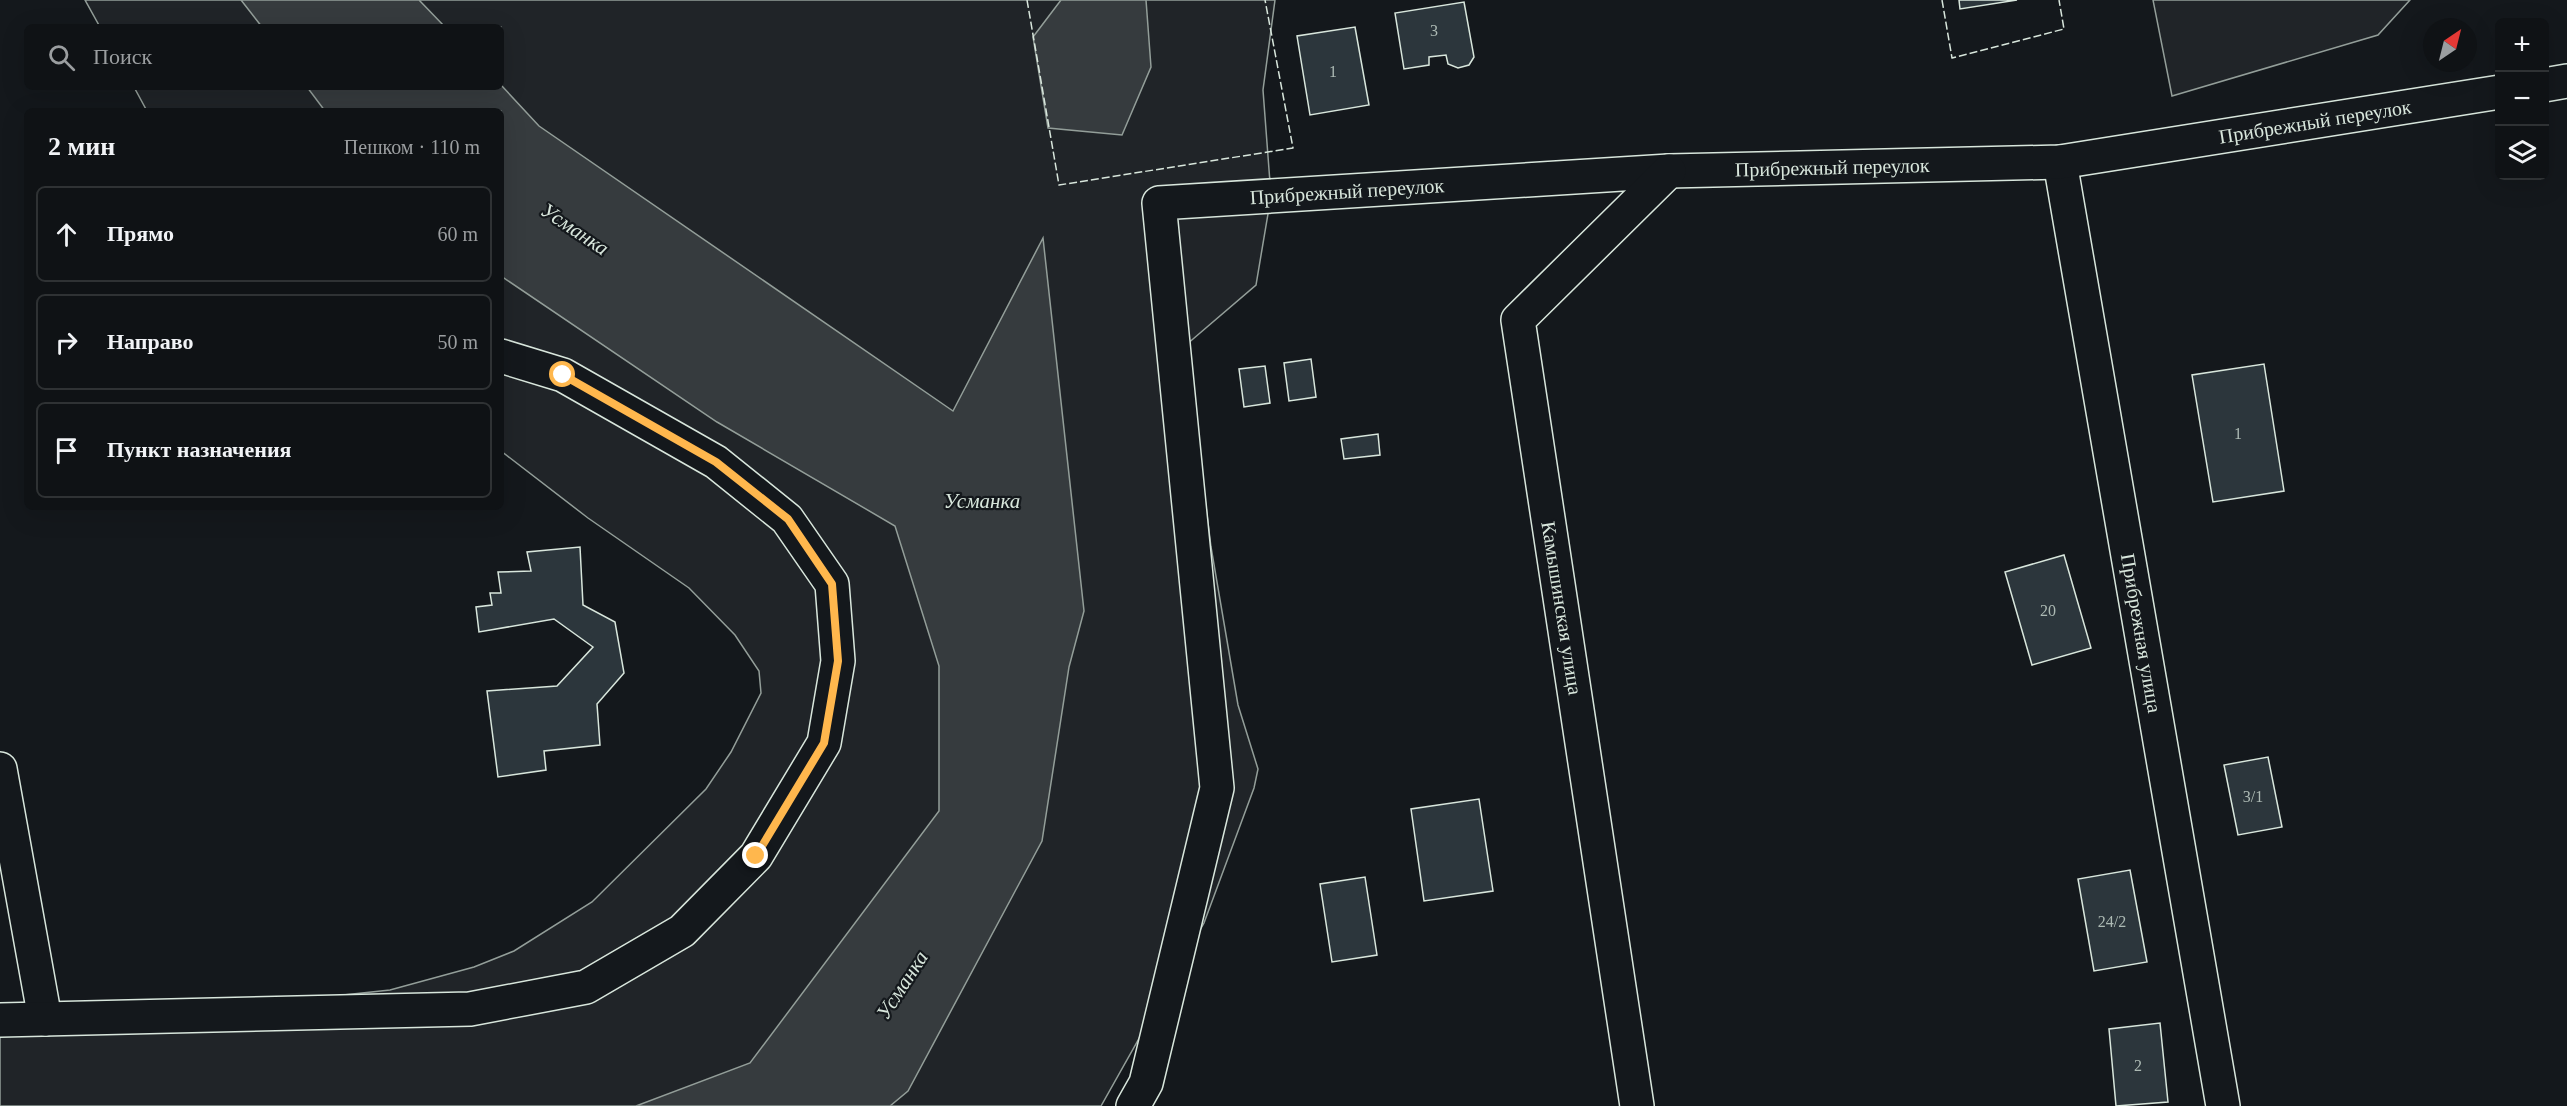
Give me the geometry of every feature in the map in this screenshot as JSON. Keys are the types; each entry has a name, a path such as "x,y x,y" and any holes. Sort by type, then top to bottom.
{"street":[{"path":"2549,84 2567,81"},
{"name":"Прибрежный переулок","path":"1134,1106 1146,1083 1217,788 1159,203 1669,171 2060,162 2495,93"},
{"name":"Прибрежная улица","path":"2060,162 2223,1106"},
{"name":"Камышинская улица","path":"1637,1106 1518,320 1669,171"},
{"path":"0,1020 470,1009 586,987 682,931 756,856 824,743 838,661 832,584 788,519 716,462 563,375 504,357"},
{"path":"0,769 45,1019"}],"shaded area":[{"path":"85,0 1275,0 1263,90 1271,196 1256,285 1186,345 1211,547 1238,705 1258,769 1254,788 1204,923 1101,1106 0,1106 0,1009 287,1001 390,990 474,967 514,951 592,902 706,789 731,752 761,693 759,671 735,635 689,588 588,518 504,453 504,108 145,108 136,90 504,90 504,24 98,24"},
{"path":"2153,0 2410,0 2378,35 2172,96"}],"water":[{"path":"241,0 419,0 442,24 260,24"},
{"path":"1061,0 1146,0 1151,67 1122,135 1048,128 1033,37"},
{"name":"Усманка","path":"504,88 539,126 953,411 1043,238 1084,611 1069,667 1042,841 908,1091 890,1106 636,1106 750,1063 939,811 939,666 895,526 717,422 504,278 504,108 323,108 309,90"}],"building":[{"path":"1959,0 2017,0 1960,9"},
{"path":"1464,2 1474,57 1469,65 1458,68 1448,64 1446,55 1429,57 1429,65 1404,69 1395,13"},
{"path":"1355,27 1369,105 1310,115 1297,36"},
{"path":"1311,359 1316,397 1289,401 1284,363"},
{"path":"2264,364 2284,491 2213,502 2192,375"},
{"path":"1265,366 1270,403 1244,407 1239,369"},
{"path":"1378,434 1380,455 1344,459 1341,439"},
{"path":"580,547 583,605 615,622 624,673 597,704 600,745 544,751 546,770 498,777 487,691 557,686 593,647 554,619 479,632 476,607 492,605 490,593 501,593 498,572 531,571 527,552"},
{"path":"2064,555 2091,648 2032,665 2005,572"},
{"path":"2268,757 2282,827 2238,835 2224,765"},
{"path":"1479,799 1493,891 1424,901 1411,809"},
{"path":"2130,870 2147,962 2094,971 2078,879"},
{"path":"1365,877 1377,955 1332,962 1320,884"},
{"path":"2160,1023 2168,1102 2116,1106 2109,1029"}],"fence":[{"path":"1027,0 1059,185 1293,148 1265,0"},
{"path":"1942,0 1952,58 2064,29 2059,0"}],"route":[{"path":"563,375 716,462 788,519 832,584 838,661 824,743 756,856"}]}
